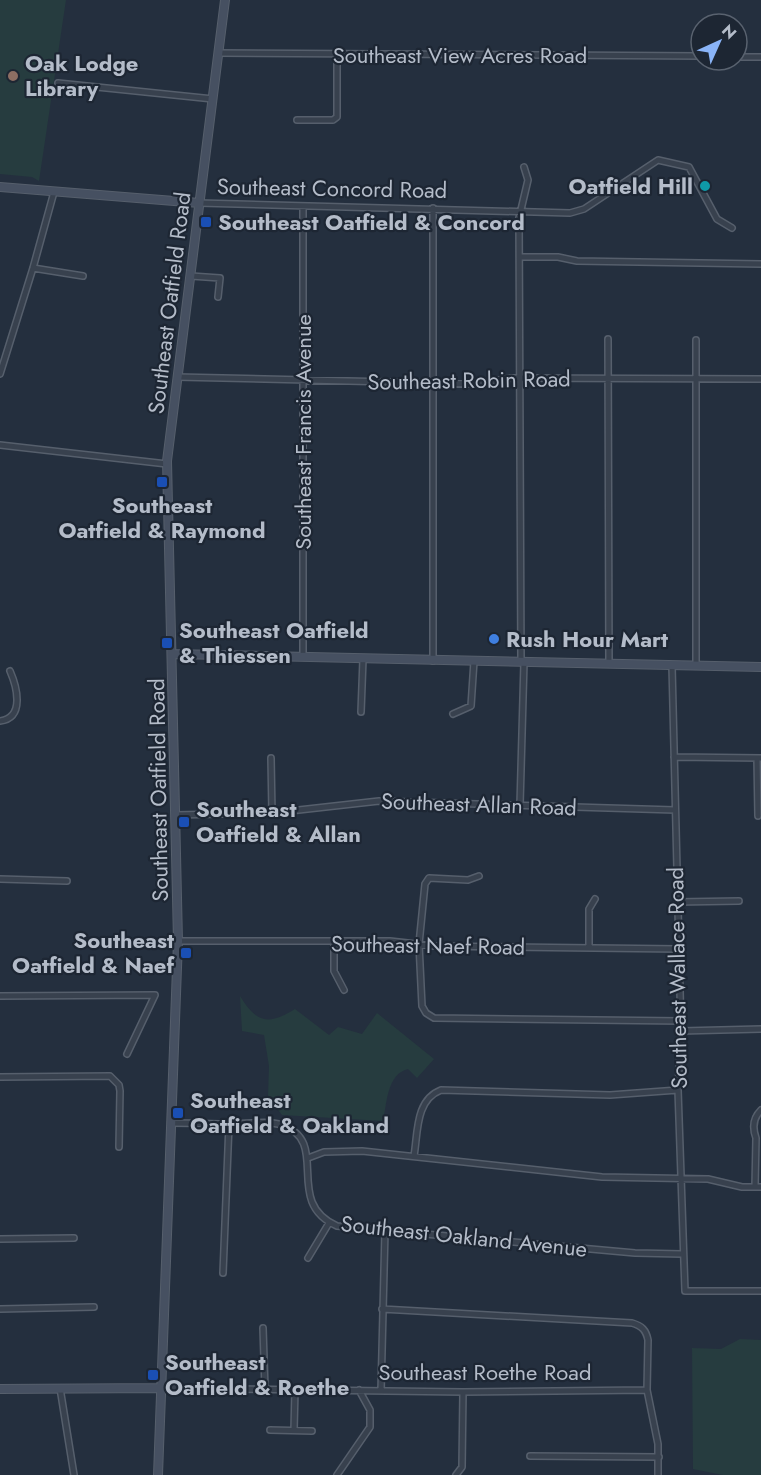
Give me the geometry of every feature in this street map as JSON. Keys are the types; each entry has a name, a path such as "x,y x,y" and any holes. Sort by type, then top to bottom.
{"main road":[{"name":"Southeast Oatfield Road","path":"158,1475 178,941 167,465 225,0"},
{"name":"Southeast Concord Road","path":"0,187 199,203"},
{"path":"173,654 761,668"},
{"name":"Southeast Roethe Road","path":"0,1389 160,1388"}],"street":[{"name":"Southeast View Acres Road","path":"219,53 689,56"},
{"path":"297,120 333,120 337,117 337,54"},
{"path":"57,83 213,99"},
{"name":"Southeast Concord Road","path":"199,203 576,212 658,160 689,166 714,215 723,225 732,228"},
{"path":"520,805 522,662 520,211 528,180 524,166"},
{"path":"0,374 54,192"},
{"name":"Southeast Francis Avenue","path":"303,206 303,657"},
{"path":"433,208 433,660"},
{"path":"520,257 558,257 577,261 760,266"},
{"path":"33,268 83,276"},
{"path":"190,276 220,278 218,297"},
{"path":"608,339 609,664"},
{"path":"696,340 696,666"},
{"name":"Southeast Robin Road","path":"177,377 474,384 520,378 761,379"},
{"path":"0,445 167,465"},
{"path":"361,712 363,659"},
{"path":"453,714 471,706 474,661"},
{"name":"Southeast Wallace Road","path":"672,666 681,1021 678,1090 685,1291 761,1291"},
{"path":"0,721 10,716 17,707 16,686 10,671"},
{"path":"674,757 759,758 758,816"},
{"path":"271,758 272,813"},
{"name":"Southeast Allan Road","path":"176,815 272,813 369,801 675,810"},
{"path":"479,876 468,880 429,878 425,884 419,944 422,1006 426,1013 434,1017 681,1021"},
{"path":"0,879 67,881"},
{"path":"589,947 589,909 595,899"},
{"path":"677,902 738,901"},
{"name":"Southeast Naef Road","path":"178,941 334,943 390,941 419,944 679,949"},
{"path":"334,943 334,971 344,990"},
{"path":"0,996 155,995 127,1054"},
{"path":"681,1031 761,1029"},
{"path":"0,1077 104,1076 115,1079 120,1091 118,1147"},
{"path":"414,1156 421,1111 430,1096 441,1090 610,1095 678,1090"},
{"path":"308,1158 324,1152 343,1151 414,1156 602,1177 716,1180 742,1187 758,1187 756,1138 753,1131 754,1120 761,1110"},
{"name":"Southeast Oakland Avenue","path":"171,1123 272,1123 285,1126 301,1140 308,1158 310,1200 317,1213 329,1223 344,1228 635,1253 682,1254"},
{"path":"223,1273 230,1124"},
{"path":"308,1258 329,1223"},
{"path":"381,1391 385,1231"},
{"path":"0,1239 74,1238"},
{"path":"0,1309 93,1307"},
{"path":"382,1309 632,1323 641,1326 646,1332 647,1390 659,1456 658,1475"},
{"path":"263,1328 265,1389"},
{"path":"60,1388 74,1475"},
{"name":"Southeast Roethe Road","path":"160,1388 463,1392 647,1390"},
{"path":"294,1430 295,1390"},
{"path":"337,1475 370,1427 370,1410 359,1390"},
{"path":"456,1475 462,1467 463,1392"},
{"path":"270,1430 312,1431"},
{"path":"530,1456 659,1456"}],"green space":[{"path":"0,0 66,0 39,181 32,177 0,174"},
{"path":"240,996 258,1017 278,1018 295,1009 329,1035 338,1027 362,1034 377,1013 434,1059 417,1078 408,1069 396,1077 389,1090 383,1121 282,1115 268,1097 269,1066 264,1035 242,1031"},
{"path":"740,1339 761,1340 761,1475 723,1475 693,1469 692,1348 721,1349"}],"place":[{"name":"Oak Lodge Library","path":"13,76"},
{"name":"Oatfield Hill","path":"705,186"},
{"name":"Southeast Oatfield & Concord","path":"206,222"},
{"name":"Southeast Oatfield & Raymond","path":"162,482"},
{"name":"Rush Hour Mart","path":"494,639"},
{"name":"Southeast Oatfield & Thiessen","path":"167,643"},
{"name":"Southeast Oatfield & Allan","path":"184,822"},
{"name":"Southeast Oatfield & Naef","path":"186,953"},
{"name":"Southeast Oatfield & Oakland","path":"178,1113"},
{"name":"Southeast Oatfield & Roethe","path":"153,1375"}]}
